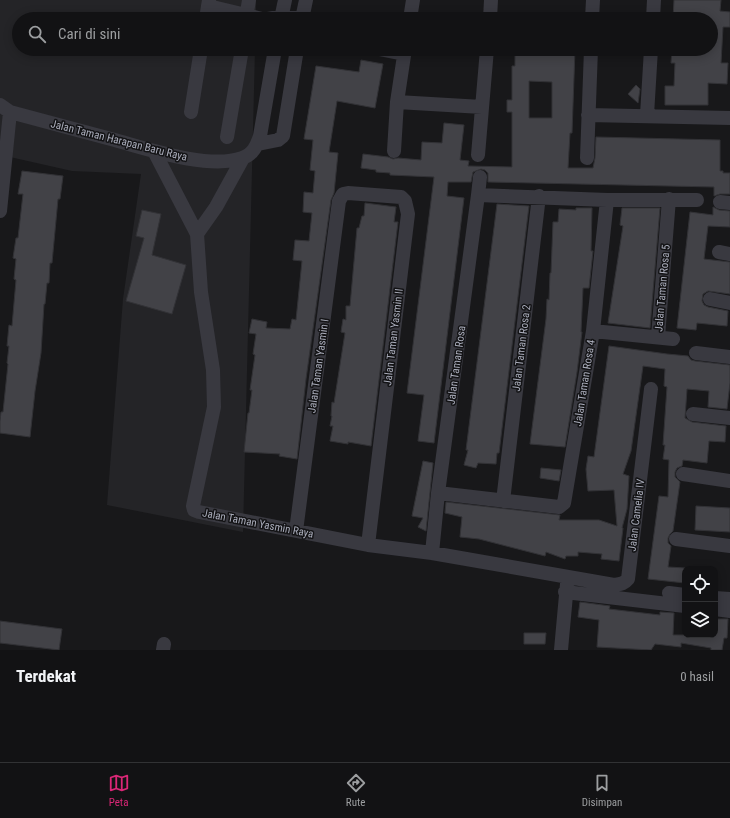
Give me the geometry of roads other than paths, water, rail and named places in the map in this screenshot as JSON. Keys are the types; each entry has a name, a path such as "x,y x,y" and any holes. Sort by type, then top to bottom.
{"street":[{"path":"248,12 249,0"},
{"path":"283,12 285,0"},
{"path":"303,12 306,0"},
{"path":"411,12 413,0"},
{"path":"490,12 491,0"},
{"path":"592,0 592,12"},
{"path":"653,12 654,0"},
{"path":"208,8 225,12"},
{"path":"191,112 200,56"},
{"path":"227,137 241,56"},
{"path":"197,234 216,207 243,158 255,149 258,144 274,56"},
{"path":"258,144 278,140 283,136 295,56"},
{"path":"394,152 397,102 404,56"},
{"path":"478,155 486,56"},
{"path":"587,158 591,56"},
{"path":"647,115 651,56"},
{"path":"397,102 482,107"},
{"path":"0,211 5,109"},
{"name":"Jalan Taman Harapan Baru Raya","path":"5,109 154,151 199,160 221,162 243,158"},
{"path":"588,115 647,115 730,118"},
{"name":"Jalan Taman Yasmin Raya","path":"154,151 197,234 201,292 213,370 214,407 193,506 194,510 368,545 432,553"},
{"name":"Jalan Taman Rosa","path":"432,553 438,493 480,177"},
{"name":"Jalan Taman Yasmin II","path":"339,201 343,194 348,193 401,198 405,201 408,214 368,545"},
{"path":"478,195 539,196 607,200 697,200"},
{"name":"Jalan Taman Rosa 2","path":"503,501 539,196"},
{"name":"Jalan Taman Rosa 5","path":"593,331 658,337 670,199"},
{"name":"Jalan Taman Rosa 4","path":"438,493 559,507 564,504 593,331 607,200"},
{"name":"Jalan Taman Yasmin I","path":"296,531 339,201"},
{"path":"710,299 730,303"},
{"path":"658,337 673,339"},
{"path":"696,353 730,357"},
{"name":"Jalan Camelia IV","path":"432,553 614,585 624,583 628,579 651,390"},
{"path":"693,414 730,418"},
{"path":"683,474 730,481"},
{"path":"676,539 730,546"},
{"path":"561,650 565,592 568,577"},
{"path":"565,592 682,606"},
{"path":"669,593 682,595"},
{"path":"718,598 730,599"},
{"path":"718,610 730,611"}]}
